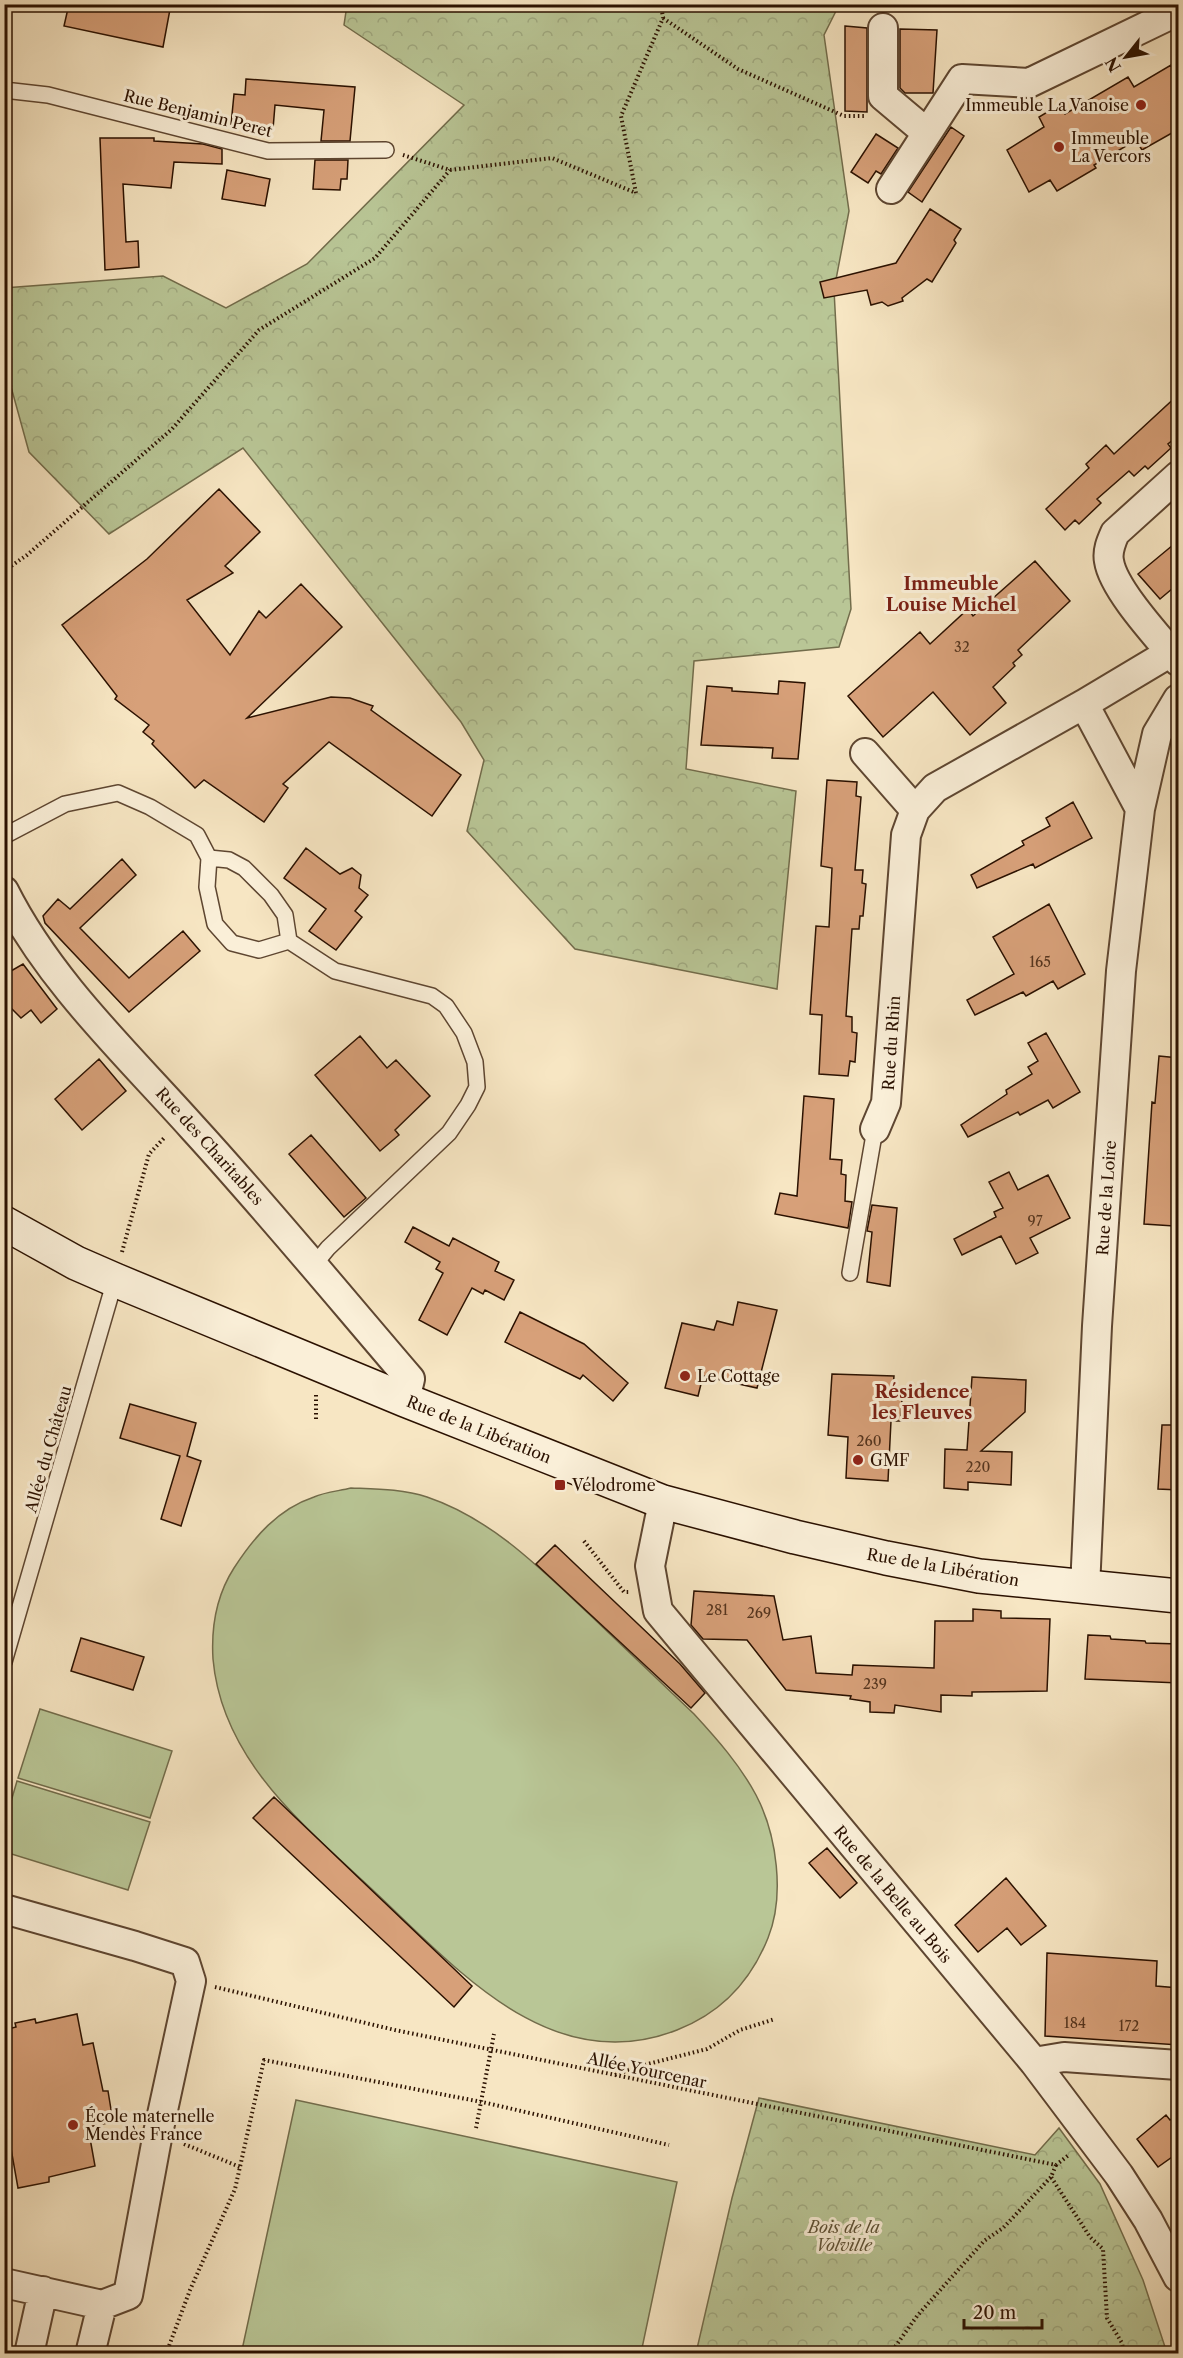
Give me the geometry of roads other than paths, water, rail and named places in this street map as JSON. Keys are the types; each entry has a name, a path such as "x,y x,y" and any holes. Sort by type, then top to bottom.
{"main road":[{"name":"Rue de la Libération","path":"4,1223 76,1263 115,1280 405,1400 663,1502 795,1537 979,1576 1179,1596"},
{"name":"Rue de la Libération","path":"4,1243 76,1263"}],"street":[{"path":"891,189 962,79 1029,83 1179,11"},
{"path":"883,28 883,96 927,133"},
{"path":"1175,656 1119,586 1108,560 1114,533 1179,476"},
{"name":"Rue du Rhin","path":"875,1130 886,1103 906,835 915,810 935,788 1175,656"},
{"name":"Rue de la Loire","path":"1085,1588 1097,1326 1121,971 1140,809 1157,734 1179,699"},
{"path":"1084,704 1140,809"},
{"path":"865,753 915,810"},
{"name":"Rue des Charitables","path":"4,891 21,924 53,971 314,1265 410,1379 405,1400"},
{"name":"Rue de la Belle au Bois","path":"663,1502 650,1566 658,1611 1034,2062 1119,2175 1148,2220 1179,2277"},
{"path":"4,1909 185,1962 191,1981 158,2133 115,2300 90,2354"},
{"path":"1034,2062 1064,2057 1179,2065"},
{"path":"4,2283 42,2291 115,2300"},
{"path":"29,2354 42,2291"}],"lane":[{"name":"Rue Benjamin Peret","path":"4,90 48,95 268,151 386,150"},
{"path":"4,836 65,804 118,793 150,807 197,835 209,858 207,887 215,924 232,943 259,950 289,941"},
{"path":"209,858 229,860 244,868 271,896 285,915 289,941 335,971 432,996 446,1006 464,1033 475,1062 477,1087 468,1106 449,1133 328,1248 314,1265"},
{"name":"Rue du Rhin","path":"850,1273 875,1130"},
{"name":"Allée du Château","path":"4,1662 115,1280"}],"place":[{"name":"Immeuble La Vanoise","path":"1141,105"},
{"name":"Immeuble La Vercors","path":"1059,147"},
{"name":"Le Cottage","path":"685,1376"},
{"name":"GMF","path":"858,1460"},
{"name":"Vélodrome","path":"560,1485"},
{"name":"École maternelle Mendès France","path":"73,2125"}],"district":[{"name":"Immeuble Louise Michel","path":"951,594"},
{"name":"Résidence les Fleuves","path":"922,1402"}],"park label":[{"name":"Bois de la Volville","path":"844,2236"}]}
